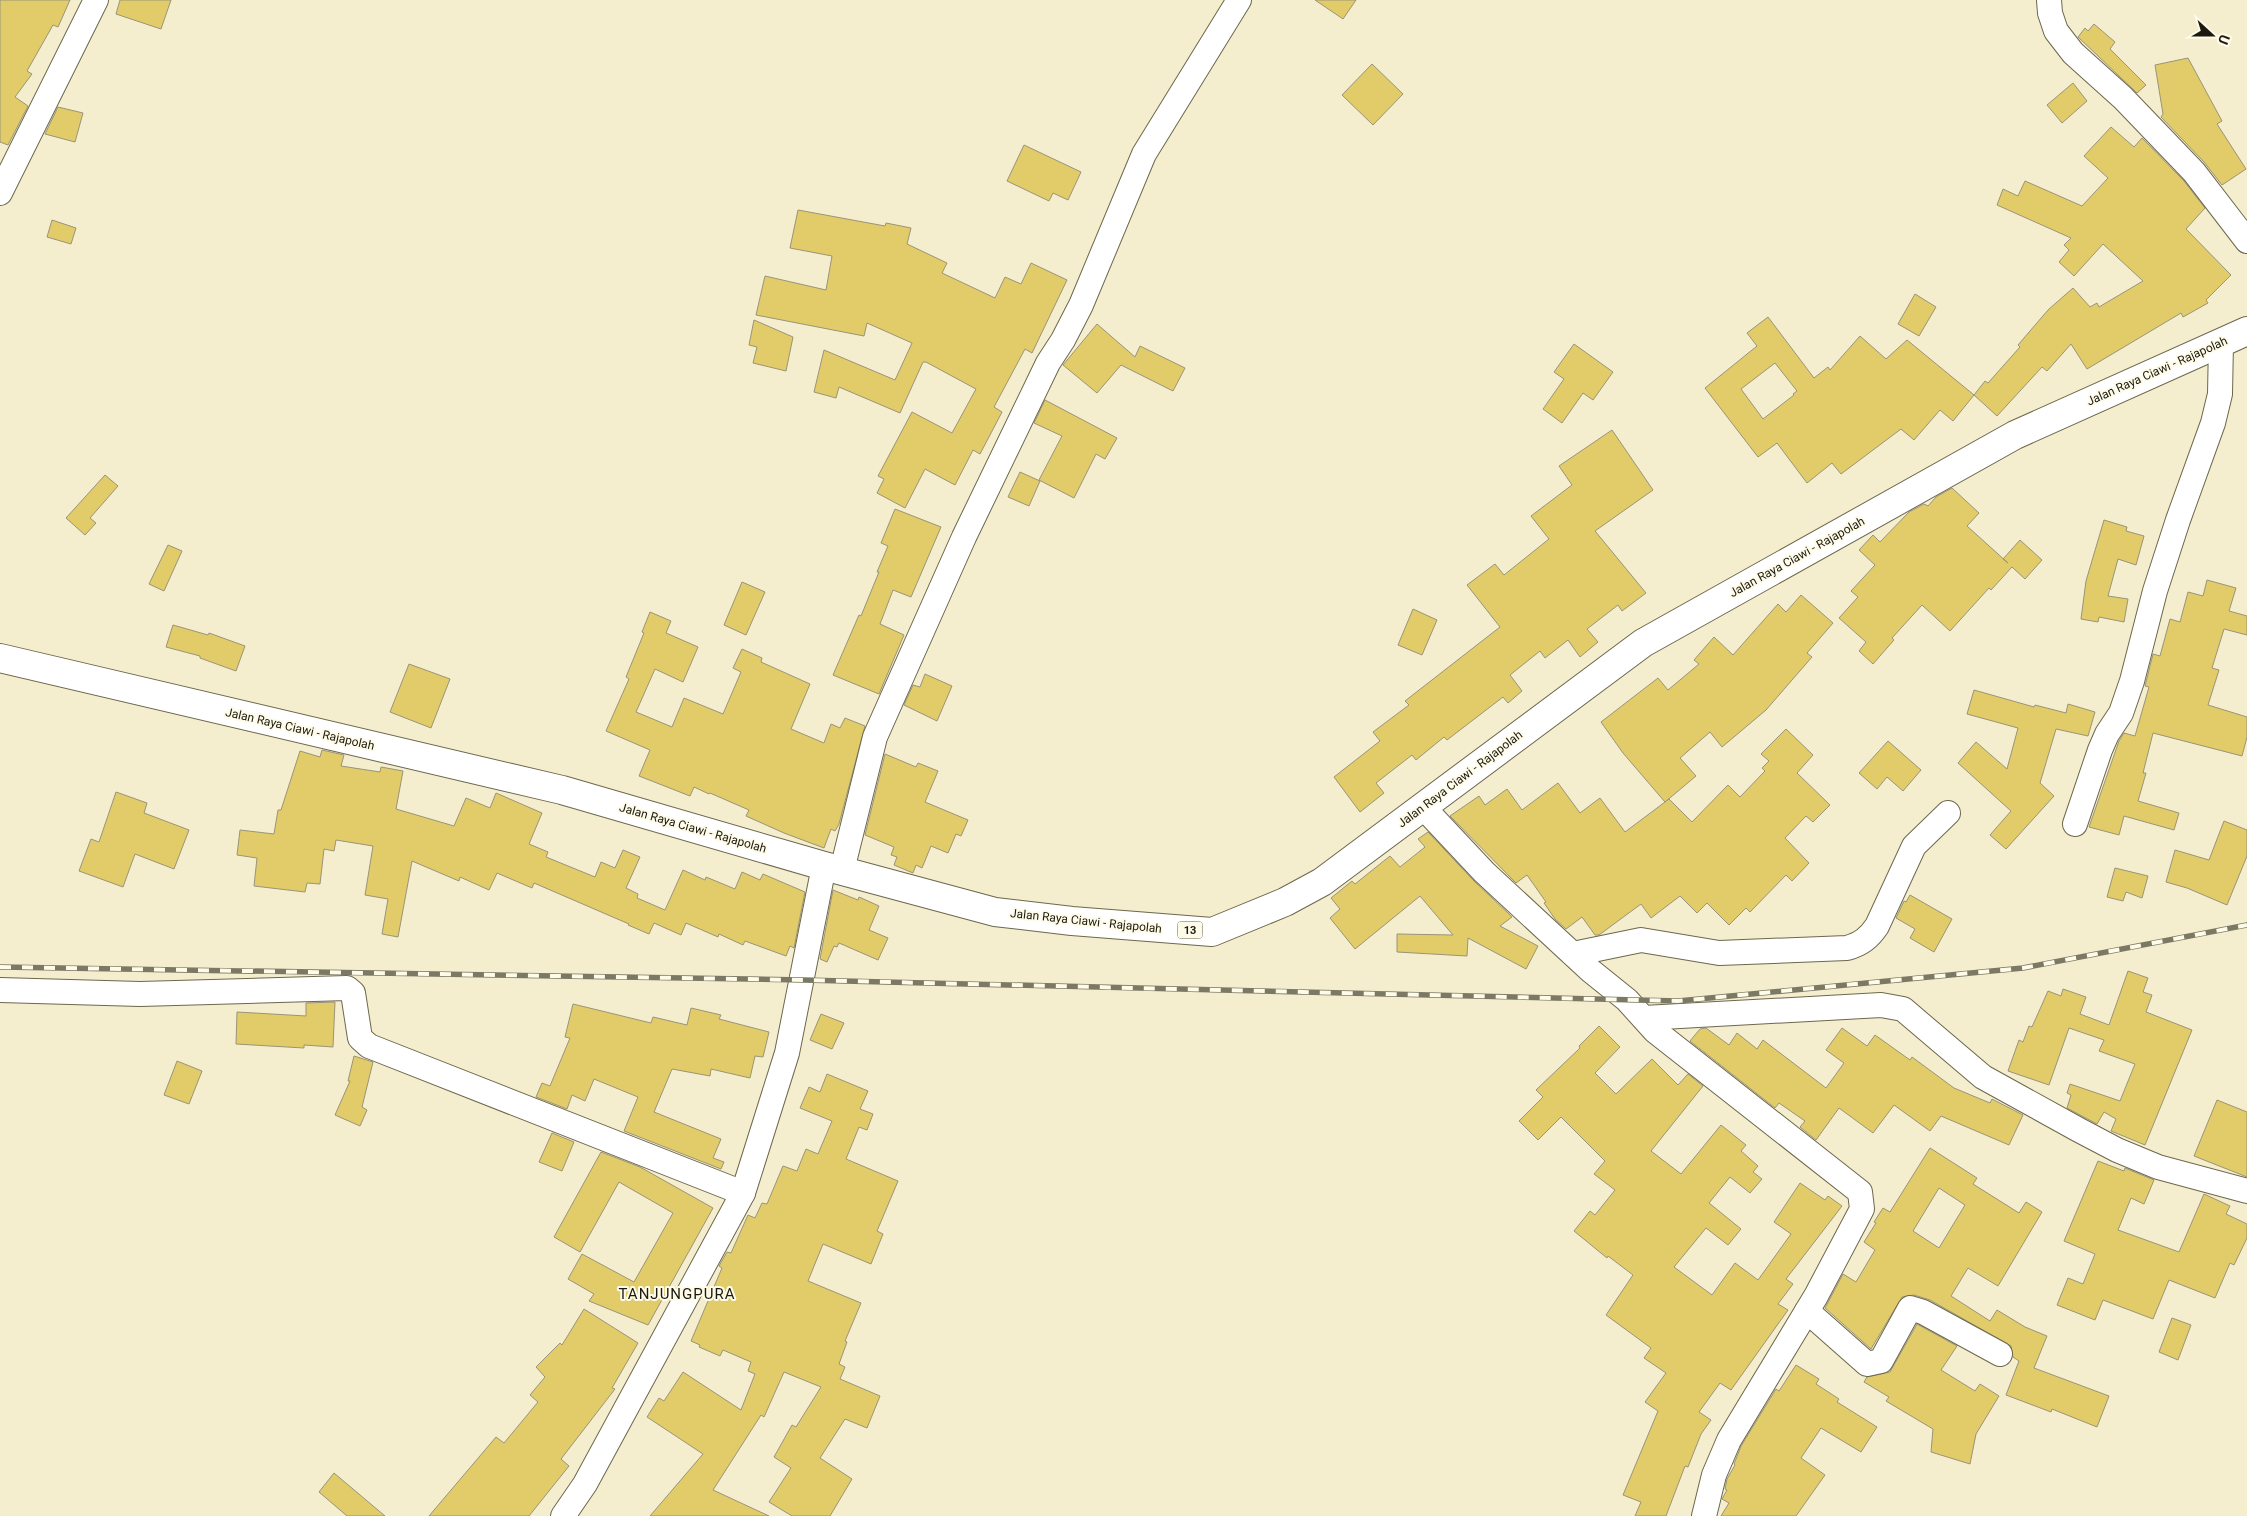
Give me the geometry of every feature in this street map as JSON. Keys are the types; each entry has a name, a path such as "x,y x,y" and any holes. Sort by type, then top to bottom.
{"highway":[{"name":"Jalan Raya Ciawi - Rajapolah","path":"0,658 562,790 833,868 995,912 1072,921 1212,932 1285,902 1322,882 1643,643 2015,435 2247,331"}],"street":[{"path":"0,193 96,0"},
{"path":"563,1516 585,1484 743,1193 788,1053 833,868 875,737 964,537 1048,364 1063,340 1080,305 1144,154 1239,0"},
{"path":"2049,0 2050,13 2056,31 2073,53 2123,98 2194,172 2247,241"},
{"path":"2075,824 2100,750 2107,734 2121,713 2132,681 2158,582 2213,424 2220,394 2220,343"},
{"path":"1423,807 1484,872 1591,972 1627,1000 1655,1031 1860,1192 1862,1209 1807,1311 1729,1440 1714,1475 1704,1516"},
{"path":"1573,954 1641,940 1719,953 1847,948 1856,946 1870,936 1877,926 1914,846 1948,813"},
{"path":"0,990 140,994 347,988 353,993 360,1038 369,1046 743,1193"},
{"path":"1644,1018 1881,1005 1903,1009 1983,1077 2079,1130 2117,1150 2158,1167 2247,1191"},
{"path":"1807,1311 1867,1364 1881,1361 1910,1308 1923,1312 2000,1354"}],"building":[{"path":"0,0 70,0 58,27 53,25 27,71 32,74 15,97 28,106 8,145 0,142"},
{"path":"120,0 171,0 161,29 116,14"},
{"path":"1315,0 1356,0 1343,19"},
{"path":"2094,24 2115,42 2110,49 2146,85 2137,93 2078,37 2085,28 2088,31"},
{"path":"2188,58 2222,121 2217,124 2246,169 2222,185 2204,162 2161,117 2163,114 2155,65"},
{"path":"1372,64 1403,94 1373,125 1342,95"},
{"path":"2073,83 2087,101 2062,123 2047,105"},
{"path":"58,107 83,113 75,142 45,134"},
{"path":"2111,127 2134,147 2142,138 2184,181 2205,208 2186,229 2231,275 2206,300 2208,303 2183,317 2181,313 2087,369 2071,344 2047,371 2042,367 1997,416 1974,395 1985,381 1988,383 2020,347 2018,345 2048,310 2073,288 2090,307 2097,303 2099,307 2143,281 2103,244 2074,276 2059,262 2069,250 2064,245 2071,238 1997,205 2003,189 2018,196 2025,181 2082,206 2108,178 2084,156"},
{"path":"1024,145 1081,172 1068,200 1053,193 1049,201 1007,181"},
{"path":"798,210 885,226 886,223 911,228 907,244 947,263 942,273 995,298 1005,277 1021,284 1031,263 1067,280 1032,353 1025,349 994,407 1002,412 980,454 973,450 955,485 925,469 905,508 877,493 884,479 878,476 912,412 952,433 976,389 923,362 900,413 839,387 836,398 814,392 824,350 895,380 912,343 867,323 864,336 756,315 765,276 826,290 832,256 790,248"},
{"path":"52,220 76,228 71,244 47,237"},
{"path":"1915,294 1936,307 1919,336 1898,324"},
{"path":"1768,317 1814,378 1828,367 1830,370 1860,336 1886,359 1907,340 1974,395 1953,421 1940,410 1914,440 1901,429 1841,474 1832,463 1807,483 1777,443 1758,457 1705,388 1757,346 1747,333","holes":["1775,363 1797,391 1763,419 1741,389"]},
{"path":"754,320 793,337 786,371 753,363 757,347 749,345"},
{"path":"1097,324 1135,357 1140,346 1185,368 1173,391 1121,365 1097,393 1063,365"},
{"path":"1574,344 1613,372 1593,400 1583,393 1562,423 1543,409 1564,379 1554,372"},
{"path":"1045,400 1117,438 1105,459 1096,454 1074,498 1039,480 1062,436 1034,423"},
{"path":"1612,430 1653,490 1595,531 1646,593 1622,611 1618,605 1587,629 1598,642 1580,657 1568,640 1545,658 1540,651 1510,675 1522,691 1508,703 1503,697 1447,740 1444,737 1416,760 1412,755 1376,783 1384,793 1360,812 1334,777 1380,741 1373,732 1409,705 1405,701 1500,627 1467,585 1495,564 1504,575 1549,539 1531,516 1572,485 1559,466"},
{"path":"1020,472 1040,481 1029,506 1008,497"},
{"path":"105,475 118,486 90,518 96,523 85,535 66,518"},
{"path":"1952,488 1979,513 1967,526 2003,559 2020,540 2042,560 2025,579 2012,567 1991,590 1989,588 1950,631 1922,605 1892,638 1894,640 1873,664 1859,651 1866,642 1839,618 1858,597 1851,591 1875,565 1859,550 1873,535 1880,542 1909,512 1924,504 1928,506 1936,497"},
{"path":"895,509 941,527 911,597 893,590 880,624 904,635 879,694 833,675 859,615 861,616 879,572 877,572 888,546 881,543"},
{"path":"2104,520 2127,527 2126,531 2144,536 2136,565 2118,559 2108,596 2128,599 2124,622 2099,617 2098,622 2081,619 2086,581"},
{"path":"168,545 182,551 164,591 149,584"},
{"path":"2207,580 2236,588 2229,611 2247,616 2247,635 2224,629 2212,668 2219,670 2208,705 2247,717 2247,737 2242,756 2153,733 2143,773 2146,773 2138,801 2179,813 2174,830 2124,816 2119,835 2089,827 2119,741 2124,733 2135,736 2149,687 2145,686 2153,654 2160,656 2170,619 2180,622 2188,592 2203,596"},
{"path":"742,582 765,592 746,635 724,625"},
{"path":"1801,595 1833,623 1807,653 1812,657 1766,710 1722,747 1710,732 1680,758 1696,776 1665,802 1623,753 1601,722 1658,678 1668,690 1699,664 1694,660 1714,637 1733,655 1778,604 1786,612"},
{"path":"1413,609 1437,620 1422,655 1398,645"},
{"path":"650,612 671,621 666,633 698,647 683,682 655,669 636,712 672,727 684,698 723,714 741,672 733,668 742,649 762,658 761,662 810,684 791,729 824,743 831,724 840,728 845,718 865,726 839,824 835,831 831,829 824,848 746,816 749,810 710,793 694,787 690,796 639,776 650,750 606,731 629,679 626,677 644,633 642,632"},
{"path":"173,625 208,635 209,633 245,646 236,671 200,658 200,656 166,647"},
{"path":"409,664 450,679 431,728 390,712"},
{"path":"925,674 952,686 937,721 904,705 913,685 920,687"},
{"path":"1974,690 2034,707 2035,705 2066,713 2068,704 2095,712 2088,736 2056,729 2040,783 2054,796 2006,849 1990,835 2011,811 1958,763 1976,742 2007,769 2018,728 1967,714"},
{"path":"1786,729 1813,755 1797,773 1830,805 1813,822 1806,816 1785,838 1809,863 1792,881 1786,875 1750,912 1746,908 1729,925 1707,903 1697,913 1680,896 1651,918 1641,904 1599,935 1595,935 1582,917 1566,929 1555,919 1544,903 1546,902 1527,875 1516,883 1450,816 1479,796 1485,805 1507,789 1522,810 1558,783 1580,813 1600,798 1625,832 1669,799 1692,822 1728,785 1740,797 1765,771 1762,768 1769,761 1761,754"},
{"path":"1888,741 1921,770 1903,791 1887,777 1877,789 1859,773"},
{"path":"322,750 344,755 341,766 380,772 381,767 403,771 396,809 454,826 466,798 490,808 496,793 542,813 529,844 548,852 546,857 595,877 601,862 615,868 623,850 640,857 626,888 638,894 637,898 665,910 683,870 705,880 706,877 735,889 742,872 760,880 763,874 805,892 794,948 790,946 786,956 745,941 743,945 719,934 718,937 686,923 681,935 654,923 649,934 534,883 532,888 497,873 489,890 460,877 459,881 412,861 398,937 382,934 388,899 365,895 373,846 336,840 334,851 324,849 320,884 307,883 305,892 254,886 257,858 237,855 240,830 274,834 278,810 281,810 300,751 320,757"},
{"path":"885,754 916,767 918,763 938,771 925,802 968,820 961,836 956,834 948,853 931,846 922,868 916,865 913,873 894,865 897,857 891,855 894,847 865,835"},
{"path":"116,792 147,803 144,813 189,830 174,869 135,854 123,887 79,871 91,839 99,842"},
{"path":"2224,821 2247,830 2247,856 2227,905 2187,888 2166,882 2175,850 2209,860"},
{"path":"1428,832 1474,881 1512,917 1500,926 1538,946 1526,969 1468,938 1467,956 1397,952 1397,934 1453,935 1420,896 1355,949 1330,918 1340,909 1331,898 1352,881 1355,884 1390,856 1400,867 1425,847 1418,839"},
{"path":"2115,868 2148,876 2142,898 2126,892 2123,901 2107,897"},
{"path":"833,890 858,900 859,897 879,906 869,930 888,938 878,960 839,943 837,947 834,946 827,962 820,959"},
{"path":"1910,895 1952,919 1934,952 1910,938 1915,929 1896,918 1904,901 1906,902"},
{"path":"2128,971 2148,978 2143,992 2152,995 2146,1012 2192,1030 2145,1145 2111,1131 2116,1119 2104,1112 2097,1124 2067,1108 2071,1095 2067,1093 2070,1084 2120,1101 2135,1064 2099,1051 2104,1040 2069,1028 2049,1085 2008,1071 2019,1040 2023,1042 2029,1026 2032,1027 2048,991 2061,996 2063,989 2086,997 2080,1014 2109,1025"},
{"path":"335,1002 333,1047 304,1045 304,1048 236,1044 237,1012 306,1016 306,1003"},
{"path":"573,1004 651,1023 653,1017 687,1025 691,1008 721,1015 719,1019 769,1032 763,1057 755,1056 750,1078 711,1069 710,1076 672,1069 654,1112 721,1139 713,1158 724,1162 721,1169 624,1131 638,1097 594,1079 585,1101 572,1095 567,1109 536,1097 542,1083 550,1086 570,1038 565,1037"},
{"path":"821,1014 844,1023 832,1049 810,1040"},
{"path":"1599,1026 1620,1047 1595,1073 1616,1094 1652,1059 1678,1085 1688,1074 1703,1086 1651,1151 1681,1174 1721,1125 1746,1145 1741,1151 1758,1166 1753,1172 1762,1179 1750,1193 1730,1177 1709,1203 1741,1229 1728,1245 1706,1228 1674,1267 1712,1295 1735,1263 1758,1280 1791,1234 1774,1222 1800,1183 1825,1200 1828,1196 1842,1206 1786,1279 1793,1284 1778,1304 1788,1310 1731,1390 1720,1383 1699,1412 1711,1420 1701,1434 1688,1467 1685,1466 1666,1516 1635,1516 1641,1502 1623,1495 1658,1411 1645,1402 1666,1373 1644,1358 1651,1348 1606,1315 1633,1275 1608,1256 1607,1258 1574,1231 1590,1211 1595,1215 1615,1190 1594,1174 1605,1161 1561,1117 1538,1140 1519,1121 1543,1097 1536,1090 1580,1048 1579,1046"},
{"path":"1706,1028 1729,1045 1737,1033 1757,1049 1763,1040 1826,1088 1844,1063 1826,1050 1842,1028 1867,1046 1875,1035 1910,1060 1912,1057 1954,1088 1990,1103 1992,1099 2023,1115 2009,1145 1941,1116 1930,1131 1894,1105 1873,1133 1839,1108 1816,1140 1800,1127 1805,1121 1779,1103 1775,1108 1690,1041 1700,1029"},
{"path":"354,1056 373,1062 362,1107 367,1110 360,1126 335,1115 350,1081 348,1081"},
{"path":"177,1061 202,1071 189,1104 164,1095"},
{"path":"827,1074 868,1091 860,1109 873,1114 867,1130 859,1127 846,1159 898,1181 877,1231 883,1234 871,1264 823,1244 808,1281 861,1303 845,1341 847,1342 839,1364 845,1367 840,1379 880,1396 867,1428 845,1419 820,1458 852,1479 830,1516 792,1516 769,1502 791,1468 774,1457 792,1425 796,1427 821,1387 784,1372 764,1417 761,1415 713,1490 769,1516 650,1516 703,1454 647,1417 659,1398 664,1401 683,1372 741,1410 755,1374 748,1371 751,1362 723,1350 720,1356 699,1347 700,1345 691,1341 722,1268 719,1266 727,1252 731,1253 748,1215 755,1218 762,1203 767,1204 783,1166 797,1171 806,1149 818,1154 832,1121 800,1108 809,1087 820,1092"},
{"path":"2217,1100 2247,1112 2247,1177 2194,1156"},
{"path":"552,1133 574,1142 562,1171 539,1162"},
{"path":"1930,1148 1977,1178 1973,1184 2019,1213 2026,1202 2042,1212 1998,1286 1968,1268 1951,1296 1990,1321 1997,1310 2025,1327 2047,1336 2034,1368 2109,1396 2097,1427 2052,1409 2051,1412 2006,1395 2019,1361 2013,1357 2011,1346 1930,1300 1914,1295 1902,1297 1871,1349 1825,1308 1843,1274 1856,1282 1875,1250 1864,1242 1883,1208 1890,1212","holes":["1939,1188 1965,1205 1939,1248 1913,1231"]},
{"path":"601,1152 640,1167 713,1208 648,1325 589,1301 594,1294 568,1279 582,1254 634,1282 673,1213 619,1182 580,1252 554,1237"},
{"path":"2098,1161 2124,1171 2125,1168 2154,1180 2144,1204 2131,1198 2118,1230 2179,1252 2204,1194 2230,1206 2226,1214 2247,1224 2247,1238 2234,1265 2230,1263 2215,1298 2169,1280 2153,1319 2103,1300 2095,1320 2057,1305 2068,1278 2083,1284 2095,1254 2064,1241"},
{"path":"584,1309 638,1343 612,1388 615,1389 561,1459 569,1466 529,1516 429,1516 496,1437 504,1443 538,1402 530,1395 545,1377 536,1367 560,1343 562,1345"},
{"path":"2172,1318 2191,1325 2178,1360 2159,1352"},
{"path":"1917,1324 1957,1346 1941,1370 1975,1391 1980,1384 1999,1396 1976,1434 1970,1464 1931,1452 1933,1429 1886,1401 1889,1397 1864,1382 1867,1377 1890,1372"},
{"path":"1796,1365 1819,1379 1816,1384 1839,1399 1837,1402 1877,1427 1861,1452 1821,1428 1801,1458 1825,1475 1796,1516 1721,1516 1729,1503 1722,1499 1727,1490 1725,1489 1727,1479 1735,1465 1741,1446 1776,1389 1779,1391"},
{"path":"334,1473 385,1516 347,1516 319,1492"}],"railway":[{"path":"0,967 803,980 1678,1001 2023,968 2247,925"}],"district":[{"name":"TANJUNGPURA","path":"677,1294"}]}
